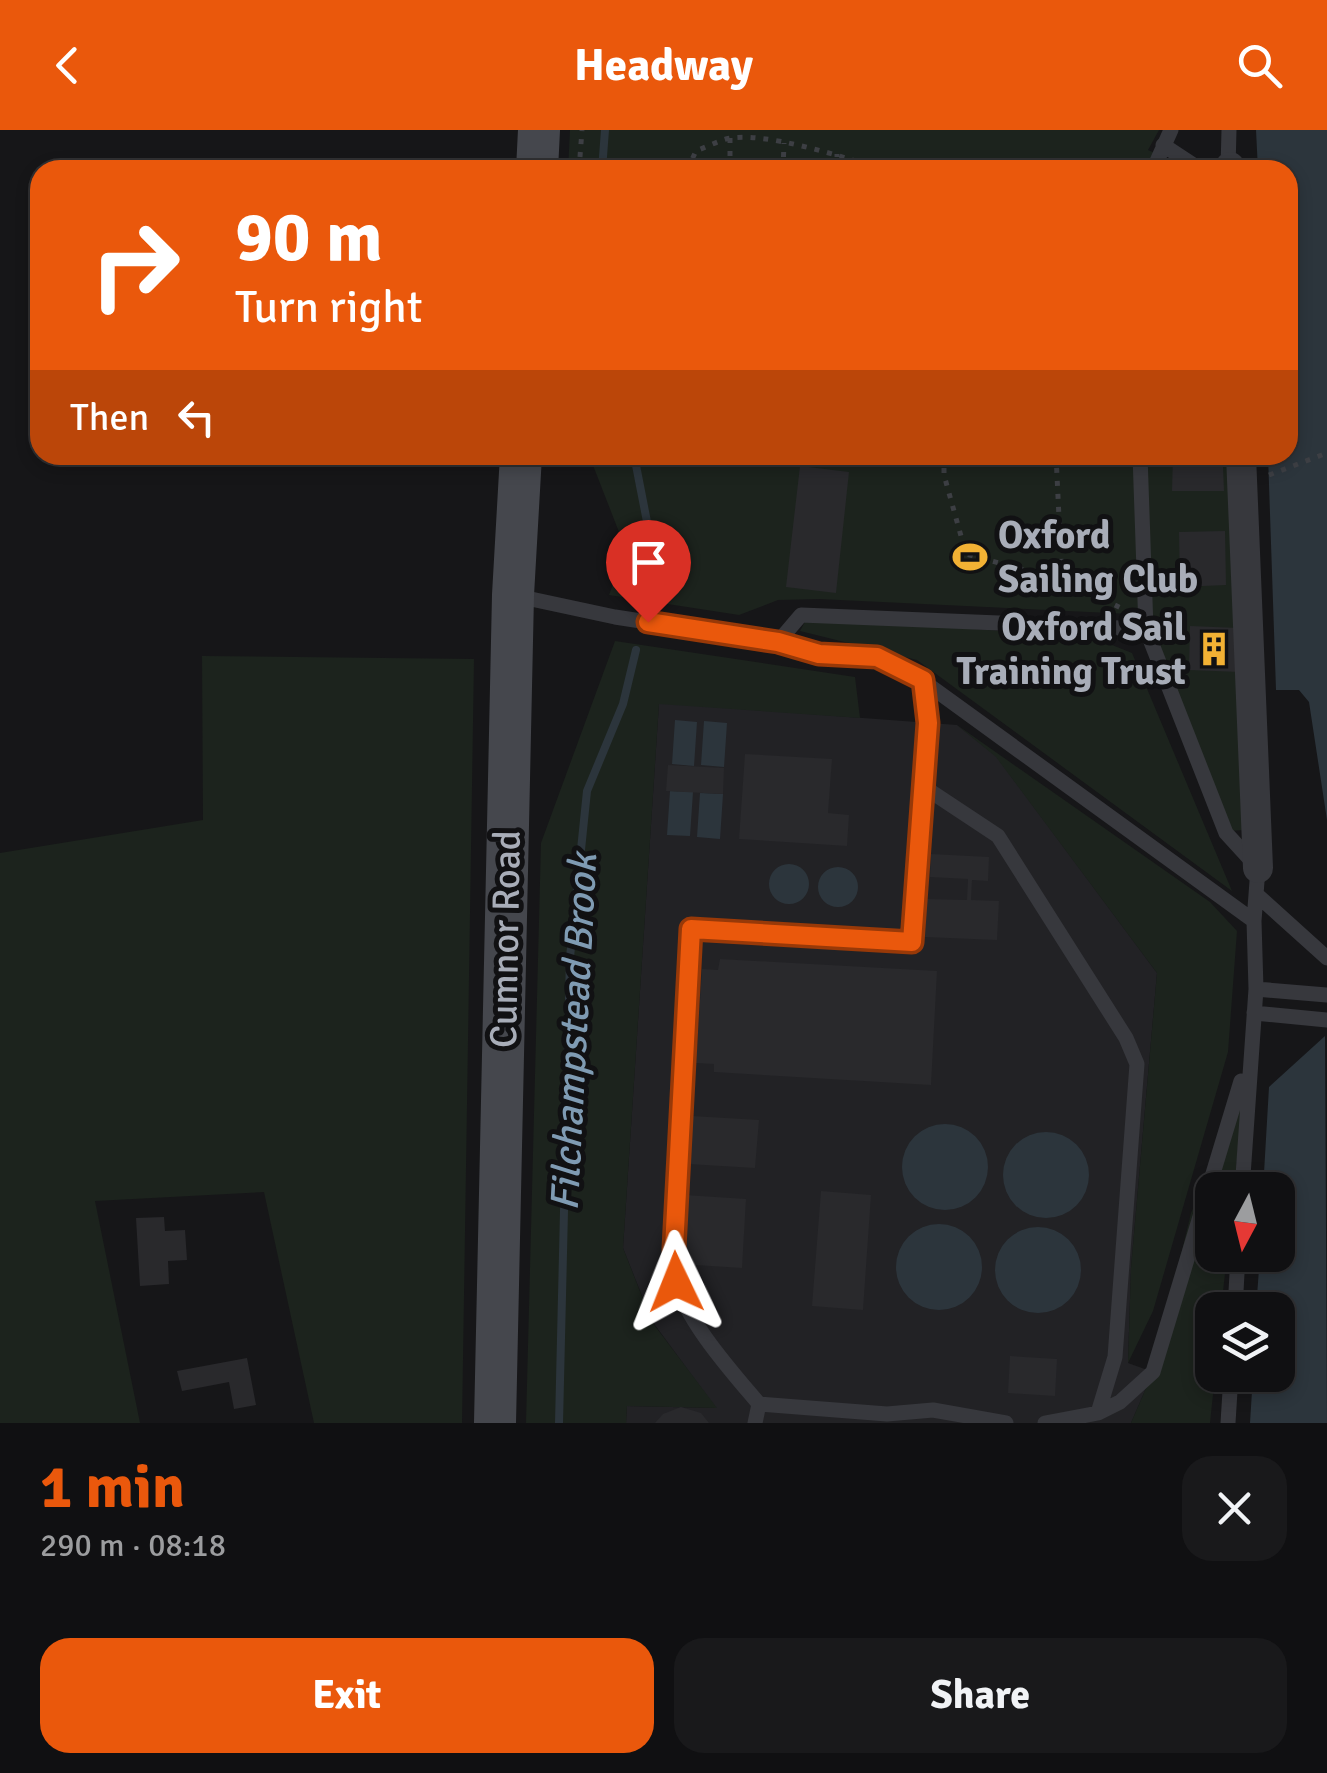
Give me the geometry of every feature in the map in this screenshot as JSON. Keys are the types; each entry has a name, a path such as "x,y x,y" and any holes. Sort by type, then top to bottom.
{"main road":[{"path":"538,160 539,130"},
{"name":"Cumnor Road","path":"495,1423 512,595 519,465"}],"street":[{"path":"1242,470 1257,881"}],"lane":[{"path":"1222,160 1229,130"},
{"path":"1167,138 1205,160"},
{"path":"1140,465 1146,629 1226,833 1257,881 1327,958"},
{"path":"512,595 615,617 778,642 819,654 877,657 923,680 1254,921"},
{"path":"778,642 801,615 1146,629"},
{"path":"923,680 928,723 912,942 691,929 674,1248 676,1282 722,1360 759,1404 887,1418 933,1410 1006,1423"},
{"path":"924,787 998,836 1126,1038 1137,1064 1115,1357 1098,1414"},
{"path":"1243,1172 1256,989 1257,881"},
{"path":"1256,989 1327,996"},
{"path":"1254,1013 1327,1020"},
{"path":"1045,1423 1098,1414 1120,1402 1153,1372 1250,1054"},
{"path":"1228,1423 1230,1392"},
{"path":"755,1423 759,1404"}],"path":[{"path":"580,160 582,130"},
{"path":"730,138 730,160"},
{"path":"692,160 696,150 730,138 784,143 854,160"},
{"path":"784,143 784,160"},
{"path":"838,154 838,160"},
{"path":"1298,459 1326,454"},
{"path":"944,465 966,554 1062,580 1118,605 1146,629"},
{"path":"1056,465 1062,580"},
{"path":"1242,470 1268,465"}],"shaded area":[{"path":"570,130 1159,130 1148,150 1170,160 568,160"},
{"path":"1256,130 1327,130 1327,820 1309,702 1299,690 1276,690 1268,465 1298,465 1298,160 1258,160"},
{"name":"Oxford Sailing Club","path":"593,465 1232,465 1245,830 1229,831 1152,634 1151,615 819,599 778,600 739,615 609,595 626,550"},
{"path":"807,618 1092,637 1132,653 1232,891 917,660 800,631"},
{"path":"615,641 855,677 860,718 659,704 623,1248 652,1322 717,1408 627,1406 626,1423 526,1423 541,843"},
{"path":"202,656 474,659 462,1423 314,1423 264,1192 95,1201 140,1423 0,1423 0,853 203,820"},
{"path":"659,703 957,725 996,756 1157,973 1131,1268 1128,1363 1153,1372 1131,1423 626,1423 627,1406 716,1408 652,1321 623,1248"},
{"path":"675,720 697,722 694,766 672,764"},
{"path":"704,721 727,723 724,767 701,765"},
{"path":"957,725 1210,902 1237,931 1228,1052 1153,1311 1128,1363 1131,1268 1157,973 996,757"},
{"path":"670,791 693,792 690,836 667,835"},
{"path":"700,793 723,794 720,839 697,837"},
{"path":"789,864 803,870 809,884 803,898 789,904 775,898 769,884 775,870"},
{"path":"838,867 852,873 858,887 852,901 838,907 824,901 818,887 824,873"},
{"path":"1325,1036 1327,1423 1250,1423 1252,1392 1295,1392 1295,1292 1257,1292 1259,1272 1295,1272 1295,1172 1264,1172 1269,1087"},
{"path":"1243,1097 1236,1172 1209,1172"},
{"path":"937,1124 953,1124 976,1136 985,1150 985,1184 976,1198 953,1210 937,1210 921,1203 909,1191 902,1175 902,1159 909,1143 921,1131"},
{"path":"1038,1132 1054,1132 1077,1144 1086,1158 1086,1192 1077,1206 1054,1218 1038,1218 1022,1211 1010,1199 1003,1183 1003,1167 1010,1151 1022,1139"},
{"path":"1195,1204 1195,1272 1225,1272 1223,1292 1195,1292 1195,1392 1213,1392 1210,1423 1131,1423 1153,1372"},
{"path":"931,1224 947,1224 970,1236 979,1250 979,1284 970,1298 947,1310 931,1310 915,1303 903,1291 896,1275 896,1259 903,1243 915,1231"},
{"path":"1030,1227 1046,1227 1069,1239 1078,1253 1078,1287 1069,1301 1046,1313 1030,1313 1014,1306 1002,1294 995,1278 995,1262 1002,1246 1014,1234"}],"building":[{"name":"Oxford Sailing Club","path":"1173,465 1224,465 1224,491 1172,491"},
{"path":"800,466 849,472 836,593 786,587"},
{"path":"1225,531 1226,585 1180,587 1179,532"},
{"name":"Oxford Sail Training Trust","path":"1190,626 1238,628 1240,672 1189,670"},
{"path":"745,754 832,759 828,813 849,815 847,846 739,839"},
{"path":"668,765 724,768 723,794 666,791"},
{"path":"931,854 989,857 988,881 972,880 971,900 999,901 997,940 925,937 926,899 967,900 968,879 930,877"},
{"path":"720,959 937,971 931,1085 714,1072 714,1064 696,1063 702,969 718,970"},
{"path":"691,1116 759,1120 755,1168 688,1164"},
{"path":"821,1191 871,1195 863,1310 812,1306"},
{"path":"685,1195 746,1199 742,1268 680,1264"},
{"path":"164,1217 165,1231 185,1230 187,1260 168,1261 169,1284 140,1286 136,1218"},
{"path":"1010,1356 1057,1359 1055,1396 1008,1393"},
{"path":"247,1358 256,1405 234,1409 229,1382 182,1391 177,1371"},
{"path":"681,1407 701,1413 709,1423 655,1423 663,1414"}],"waterway":[{"name":"Filchampstead Brook","path":"603,160 605,130"},
{"name":"Filchampstead Brook","path":"636,465 657,573 650,606"},
{"name":"Filchampstead Brook","path":"559,1423 570,957 587,791 623,704 636,650"}],"place":[{"name":"Oxford Sailing Club","path":"970,557"},
{"name":"Oxford Sail Training Trust","path":"1214,649"}],"route":[{"path":"648,622 778,642 819,654 877,657 923,680 928,723 912,942 691,929 674,1248 676,1282"}]}
